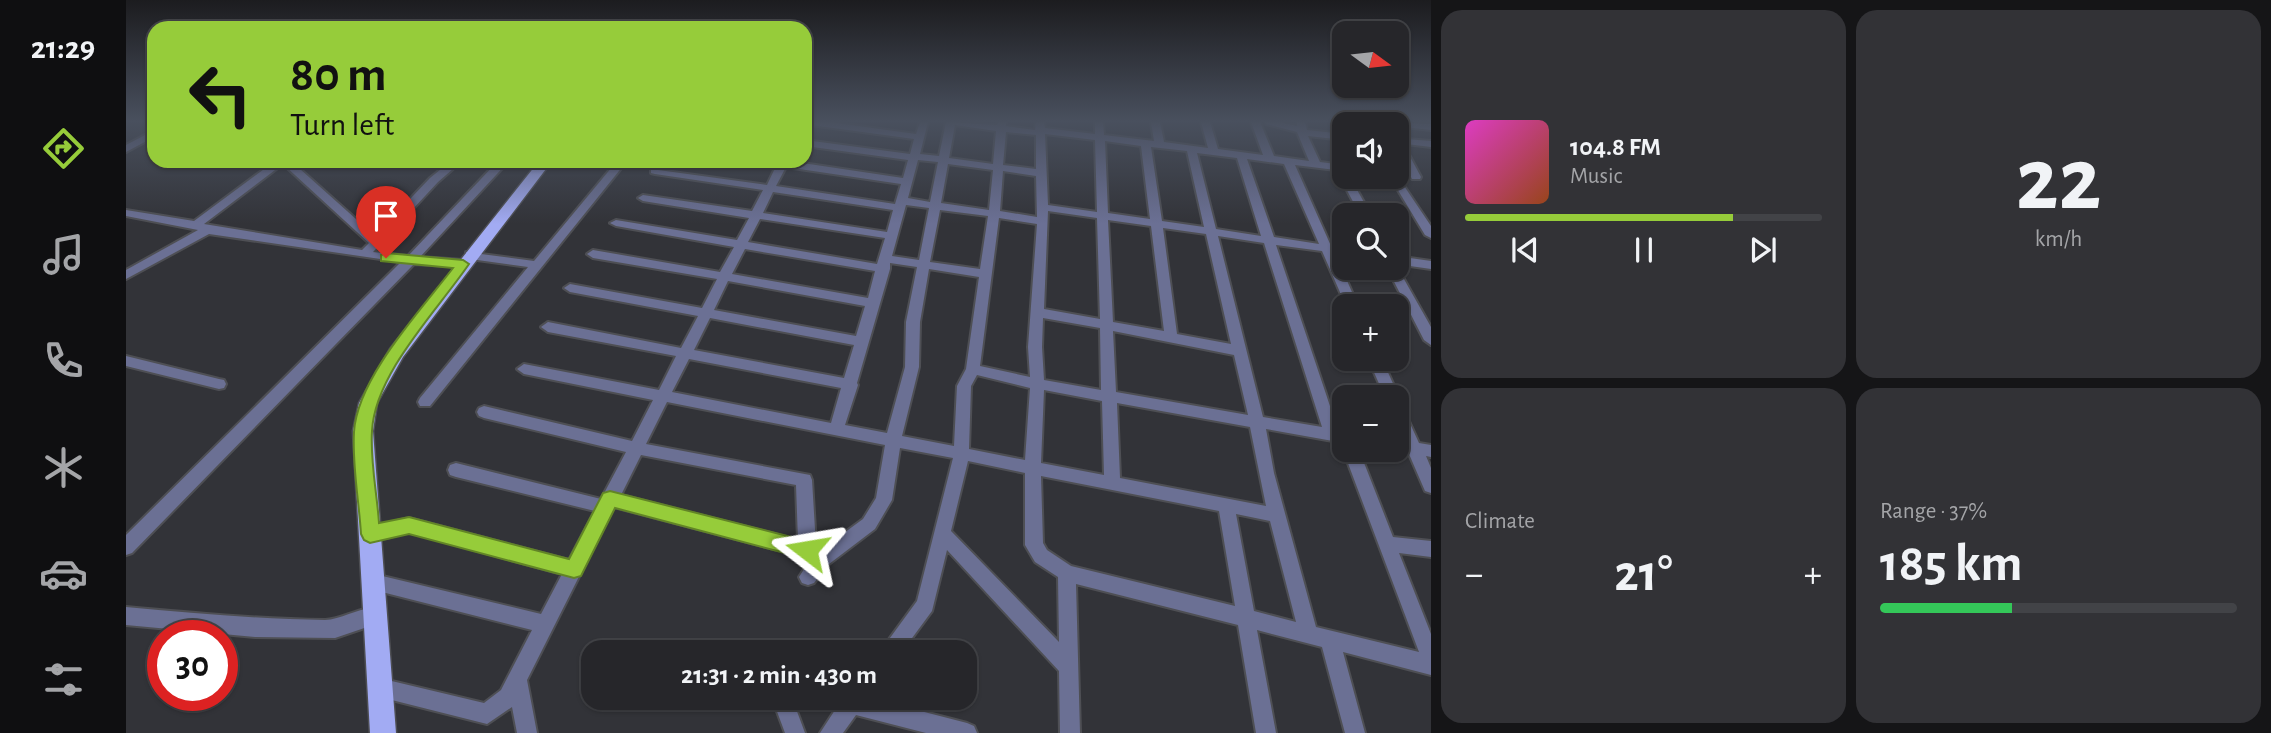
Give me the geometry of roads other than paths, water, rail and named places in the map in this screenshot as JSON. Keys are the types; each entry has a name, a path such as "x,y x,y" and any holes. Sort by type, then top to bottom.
{"main road":[{"path":"383,733 363,432 368,403 396,353 540,168"}],"street":[{"path":"908,156 1040,173"},
{"path":"899,640 925,605 961,456 964,386 973,369 994,214 998,156"},
{"path":"1040,156 1043,221 1035,347 1037,384 1033,466 1034,545 1041,556 1067,573 1431,665"},
{"path":"1100,156 1112,482"},
{"path":"1153,156 1157,224 1171,337"},
{"path":"1193,156 1257,422 1266,473 1308,633"},
{"path":"1241,156 1332,419"},
{"path":"1250,156 1316,164 1332,169"},
{"path":"1313,156 1316,164"},
{"path":"836,431 914,157"},
{"path":"808,577 823,558 869,524 884,500 893,441 912,366 912,322 943,159"},
{"path":"1287,161 1347,294"},
{"path":"1409,164 1416,177 1409,177"},
{"path":"812,167 908,182"},
{"path":"126,275 202,228 275,168"},
{"path":"291,168 375,243"},
{"path":"364,255 449,168"},
{"path":"126,547 398,273 497,168"},
{"path":"425,402 613,168"},
{"path":"379,688 487,714 508,697 780,168"},
{"path":"655,171 769,189 902,205 934,205 1043,221"},
{"path":"1404,189 1431,235"},
{"path":"643,198 892,236"},
{"path":"1041,207 1332,249"},
{"path":"126,213 407,261 466,260 537,265"},
{"path":"616,223 885,264 925,263 985,274"},
{"path":"593,254 874,303"},
{"path":"1409,262 1431,265"},
{"path":"1399,280 1431,340"},
{"path":"570,288 863,342"},
{"path":"1037,312 1240,351"},
{"path":"548,327 851,385"},
{"path":"126,361 219,384"},
{"path":"524,369 961,456 1033,466 1277,515"},
{"path":"973,369 1037,384 1332,435"},
{"path":"484,412 636,448 804,480 807,550"},
{"path":"1409,437 1431,485"},
{"path":"1409,447 1431,451"},
{"path":"1356,462 1431,659"},
{"path":"456,470 807,550 823,558"},
{"path":"1226,505 1266,733"},
{"path":"370,534 409,525 574,569"},
{"path":"942,533 1069,667"},
{"path":"1387,544 1431,549"},
{"path":"1067,573 1070,733"},
{"path":"374,582 545,624"},
{"path":"126,616 255,628 335,628 376,616"},
{"path":"1330,639 1355,733"},
{"path":"517,678 527,733"},
{"path":"786,710 795,733"},
{"path":"830,733 847,710"},
{"path":"879,710 930,728 967,733"}]}
